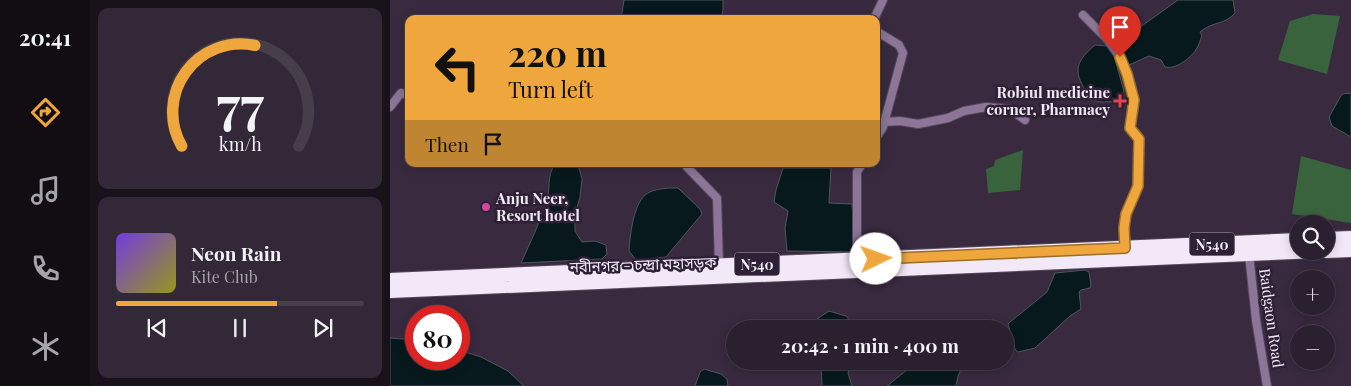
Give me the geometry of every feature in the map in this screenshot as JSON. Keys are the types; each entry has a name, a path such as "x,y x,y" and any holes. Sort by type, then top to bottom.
{"highway":[{"path":"1335,239 1351,238"},
{"name":"নবীনগর - চন্দ্রা মহাসড়ক","path":"390,280 1290,240"},
{"path":"1335,251 1351,250"},
{"name":"নবীনগর - চন্দ্রা মহাসড়ক","path":"390,291 1290,252"}],"street":[{"path":"876,15 884,0"},
{"path":"1083,15 1107,39 1120,57 1134,100 1130,128 1139,139 1138,186 1126,214 1124,228 1125,248"},
{"path":"880,33 899,45 903,53 884,122 880,130"},
{"path":"390,107 401,93 405,94"},
{"path":"884,122 900,121 918,124 986,107 1010,109 1025,120"},
{"path":"687,167 717,198 719,266"},
{"path":"858,260 857,172 860,167"},
{"name":"Baidgaon Road","path":"1250,254 1256,320 1267,386"}],"green space":[{"path":"1313,14 1340,16 1327,74 1278,60 1290,21"},
{"path":"1023,150 1020,190 988,193 986,169 994,166 995,160"},
{"path":"1301,156 1351,170 1351,223 1335,221 1335,215 1292,214"}],"shaded area":[{"path":"624,0 723,0 722,15 622,15"},
{"path":"1178,0 1233,0 1235,13 1231,17 1200,32 1202,36 1197,48 1188,59 1179,65 1165,67 1161,60 1149,56 1129,65 1116,42 1122,40"},
{"path":"1095,45 1107,46 1114,56 1124,91 1116,101 1102,102 1091,100 1079,77 1079,65 1082,59"},
{"path":"1351,93 1351,137 1332,126 1329,117 1342,94"},
{"path":"553,167 579,168 582,179 580,197 575,214 575,231 582,242 595,241 606,245 607,254 602,259 521,263 547,201"},
{"path":"783,168 831,168 829,203 852,204 855,252 787,251 785,228 788,211 774,202"},
{"path":"668,188 678,188 700,209 702,214 666,257 636,260 629,251 631,229 638,206 647,193"},
{"path":"1085,270 1089,272 1090,288 1079,292 1081,309 1070,316 1035,348 1018,352 1014,345 1013,320 1047,292 1055,273"},
{"path":"829,311 846,316 849,320 816,320"},
{"path":"390,338 405,339 405,370 470,370 470,354 508,371 524,386 390,386"},
{"path":"704,369 721,374 727,379 728,386 695,386 700,372"},
{"path":"821,370 849,370 848,373 852,386 822,386"},
{"path":"907,370 961,370 956,386 887,386"}],"place":[{"name":"Robiul medicine corner, Pharmacy","path":"1120,101"},
{"name":"Anju Neer, Resort hotel","path":"486,207"}],"route":[{"path":"876,259 1125,248 1124,228 1126,214 1138,186 1139,139 1130,128 1134,100 1120,57"}]}
